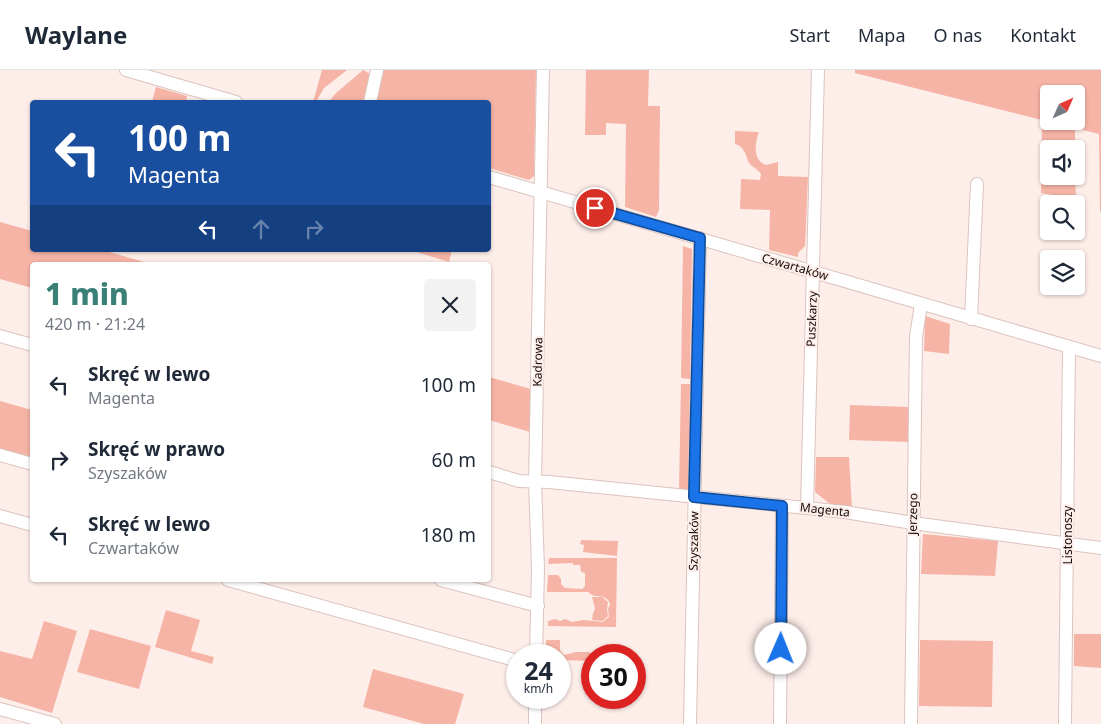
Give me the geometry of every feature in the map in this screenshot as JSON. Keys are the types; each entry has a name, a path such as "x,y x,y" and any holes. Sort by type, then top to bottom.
{"street":[{"path":"126,70 229,100"},
{"path":"370,100 377,70"},
{"name":"Kadrowa","path":"536,644 538,569 535,482 544,70"},
{"name":"Puszkarzy","path":"806,508 818,70"},
{"name":"Czwartaków","path":"491,178 1101,356"},
{"path":"971,319 977,184"},
{"name":"Szyszaków","path":"690,724 700,238"},
{"name":"Jerzego","path":"911,724 916,337 921,304"},
{"path":"0,336 30,344"},
{"name":"Listonoszy","path":"1065,724 1069,347"},
{"path":"0,455 30,463"},
{"name":"Magenta","path":"491,473 535,482 845,512 1068,545 1101,548"},
{"path":"780,724 782,506"},
{"path":"0,516 30,524"},
{"path":"235,582 506,659"},
{"path":"448,582 538,606"},
{"path":"0,709 55,724"},
{"path":"535,709 535,724"}],"shaded area":[{"path":"322,70 347,70 324,88 317,100 314,100"},
{"path":"363,70 370,74 366,100 330,100"},
{"path":"382,70 536,70 534,176 529,180 491,169 491,100 374,100"},
{"path":"586,70 649,70 648,106 660,106 659,210 656,217 625,207 626,124 606,123 606,135 585,135"},
{"path":"855,70 1101,70 1101,212 1099,134 1083,130 1085,130 1085,85 1040,85 1040,119 855,73"},
{"path":"156,87 187,96 186,100 153,100"},
{"path":"1042,130 1075,130 1075,140 1042,140"},
{"path":"735,131 759,132 756,141 758,159 766,165 778,162 778,176 808,177 805,246 798,253 798,257 769,250 770,210 740,209 741,179 760,180 761,174 749,163 743,149 735,144"},
{"path":"1041,185 1075,185 1076,195 1041,193"},
{"path":"0,222 30,230 30,252 109,252 144,262 30,262 30,287 0,279"},
{"path":"683,246 692,249 690,379 681,378"},
{"path":"416,252 452,252 449,262"},
{"path":"925,316 950,324 949,354 924,351"},
{"path":"491,378 531,389 530,432 491,421"},
{"path":"681,384 690,384 688,492 679,490"},
{"path":"0,401 30,409 30,458 0,450"},
{"path":"850,405 908,407 908,442 849,440"},
{"path":"816,457 849,457 852,508 830,504 815,492"},
{"path":"923,534 998,541 995,576 921,574"},
{"path":"581,540 618,541 617,556 583,552 584,545 580,544"},
{"path":"549,558 617,558 616,627 548,626 548,621 555,619 560,621 565,619 572,622 583,620 603,622 609,617 608,609 610,604 606,598 594,596 588,592 547,592 548,575 558,575 561,579 561,584 565,588 582,589 585,586 585,573 581,572 580,565 573,565 573,563 548,564"},
{"path":"592,597 602,597 608,602 608,616 603,621 592,620 595,609"},
{"path":"166,610 200,620 191,651 214,657 212,664 155,647"},
{"path":"44,621 77,631 52,713 0,697 0,651 32,659"},
{"path":"90,629 151,646 139,689 77,672"},
{"path":"1074,634 1101,634 1101,668 1074,666"},
{"path":"546,640 560,640 560,644 546,644"},
{"path":"920,640 993,641 992,707 919,706"},
{"path":"581,652 581,661 571,660 571,653"},
{"path":"373,669 464,694 455,724 424,724 363,707"}],"route":[{"path":"595,208 700,238 694,497 782,506 781,649"}]}
